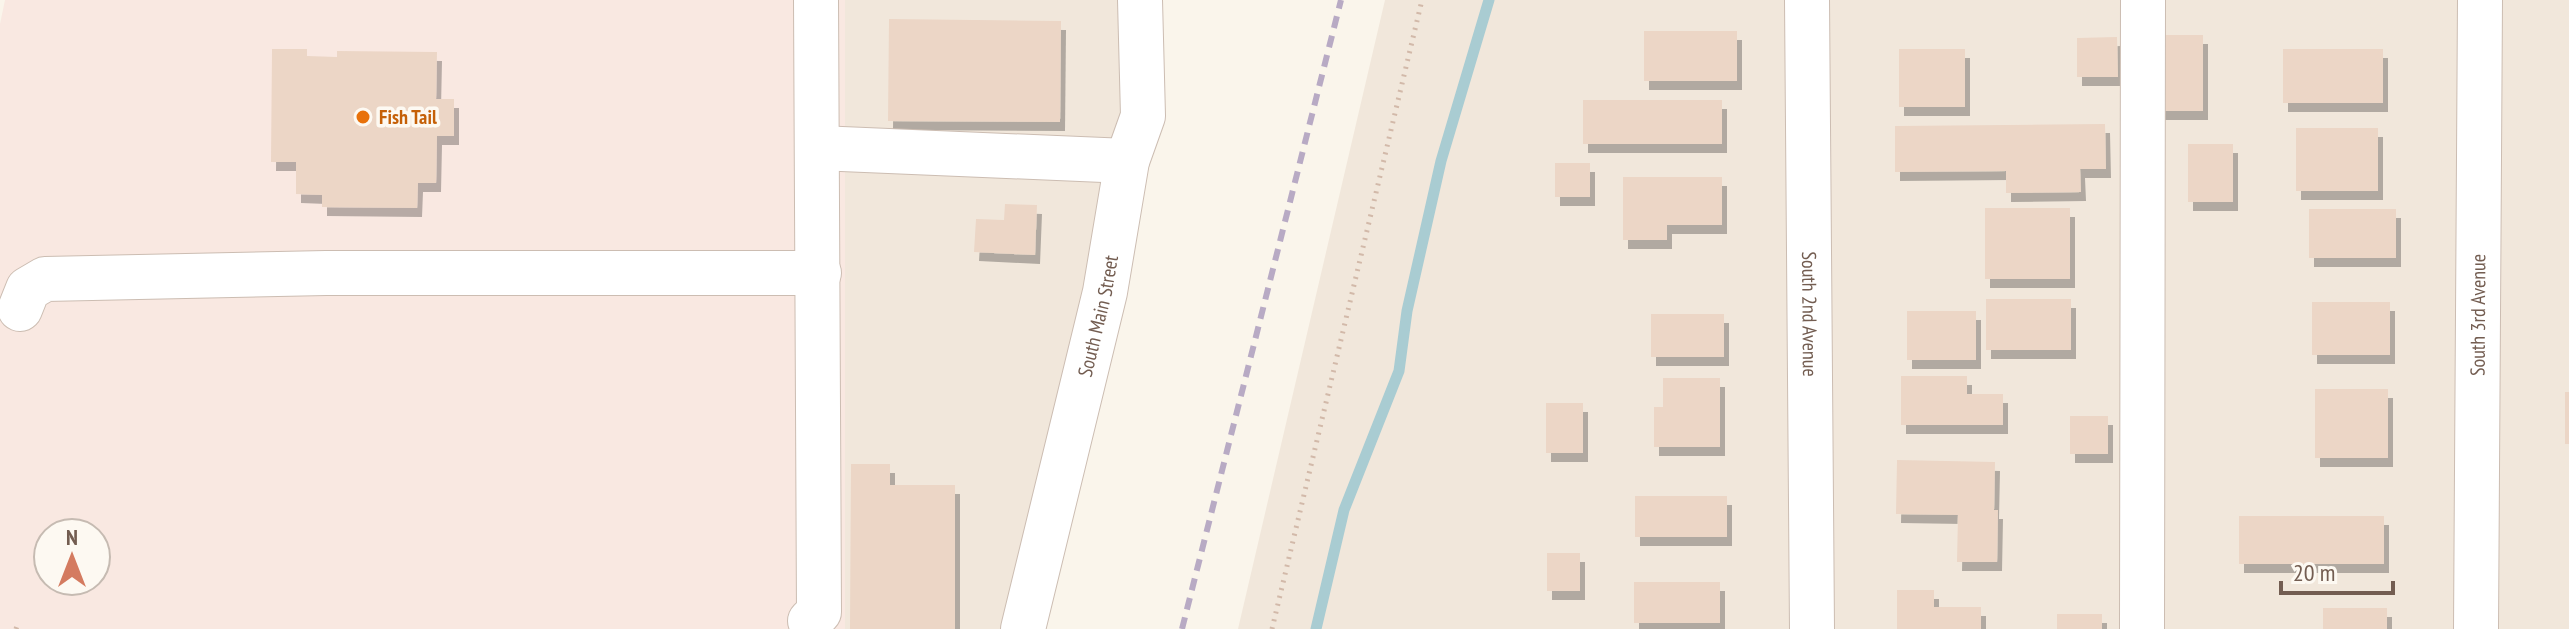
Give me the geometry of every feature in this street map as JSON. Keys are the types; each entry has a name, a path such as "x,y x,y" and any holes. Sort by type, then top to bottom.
{"street":[{"path":"810,621 819,612 816,0"},
{"name":"South Main Street","path":"1023,629 1105,292 1127,161 1143,116 1140,0"},
{"path":"1143,116 1172,0"},
{"name":"South 2nd Avenue","path":"1807,0 1812,629"},
{"path":"2142,629 2143,0"},
{"name":"South 3rd Avenue","path":"2476,629 2480,0"},
{"path":"818,148 1127,161"},
{"path":"20,309 28,289 45,279 326,273 819,273"}],"path":[{"path":"1272,629 1422,0"}],"shaded area":[{"path":"5,0 845,0 845,629 0,629 0,24"},
{"path":"845,0 1140,0 1143,116 1024,629 845,629"},
{"path":"1385,0 2569,0 2569,629 1238,629"}],"building":[{"path":"889,19 1061,21 1060,122 888,121"},
{"path":"1644,31 1737,31 1737,81 1644,81"},
{"path":"2158,35 2203,35 2203,111 2158,111"},
{"path":"2117,37 2118,77 2077,77 2077,38"},
{"name":"Fish Tail","path":"272,49 307,49 307,56 337,57 337,51 437,52 436,99 454,99 454,136 437,136 436,183 418,183 417,208 322,207 322,195 296,194 296,162 271,162"},
{"path":"1899,49 1965,49 1965,107 1899,107"},
{"path":"2283,49 2383,49 2383,103 2283,103"},
{"path":"1583,100 1722,100 1722,144 1583,144"},
{"path":"2105,124 2106,169 2080,169 2081,192 2006,193 2006,171 1895,172 1895,126"},
{"path":"2296,128 2378,128 2378,191 2296,191"},
{"path":"2188,144 2233,144 2233,202 2188,202"},
{"path":"1555,163 1590,163 1590,197 1555,197"},
{"path":"1623,177 1722,177 1722,225 1667,225 1667,240 1623,240"},
{"path":"1005,204 1037,205 1035,255 974,252 976,219 1004,220"},
{"path":"1985,208 2070,208 2070,279 1985,279"},
{"path":"2309,209 2396,209 2396,258 2309,258"},
{"path":"1986,299 2071,299 2071,350 1986,350"},
{"path":"2312,302 2390,302 2390,355 2312,355"},
{"path":"1907,311 1976,311 1976,360 1907,360"},
{"path":"1651,314 1724,314 1724,357 1651,357"},
{"path":"1901,376 1967,376 1967,394 2003,394 2003,425 1901,425"},
{"path":"1663,378 1720,378 1720,447 1654,447 1654,407 1663,407"},
{"path":"2315,389 2388,389 2388,458 2315,458"},
{"path":"2565,392 2569,392 2569,444 2565,444"},
{"path":"1546,403 1583,403 1583,453 1546,453"},
{"path":"2070,416 2108,416 2108,454 2070,454"},
{"path":"1897,460 1995,462 1997,562 1957,562 1958,515 1896,514"},
{"path":"851,464 890,464 890,485 955,485 955,629 850,629"},
{"path":"1635,496 1727,496 1727,537 1635,537"},
{"path":"2239,516 2384,516 2384,564 2239,564"},
{"path":"1547,553 1580,553 1580,591 1547,591"},
{"path":"1634,582 1720,582 1720,623 1634,623"},
{"path":"1897,590 1934,590 1934,607 1981,607 1981,629 1897,629"},
{"path":"2323,608 2387,608 2387,629 2323,629"},
{"path":"2057,614 2102,614 2102,629 2057,629"}],"waterway":[{"path":"1316,629 1344,510 1399,371 1407,311 1441,161 1489,0"}],"railway":[{"path":"1182,629 1341,0"}],"place":[{"name":"Fish Tail","path":"363,117"}]}
